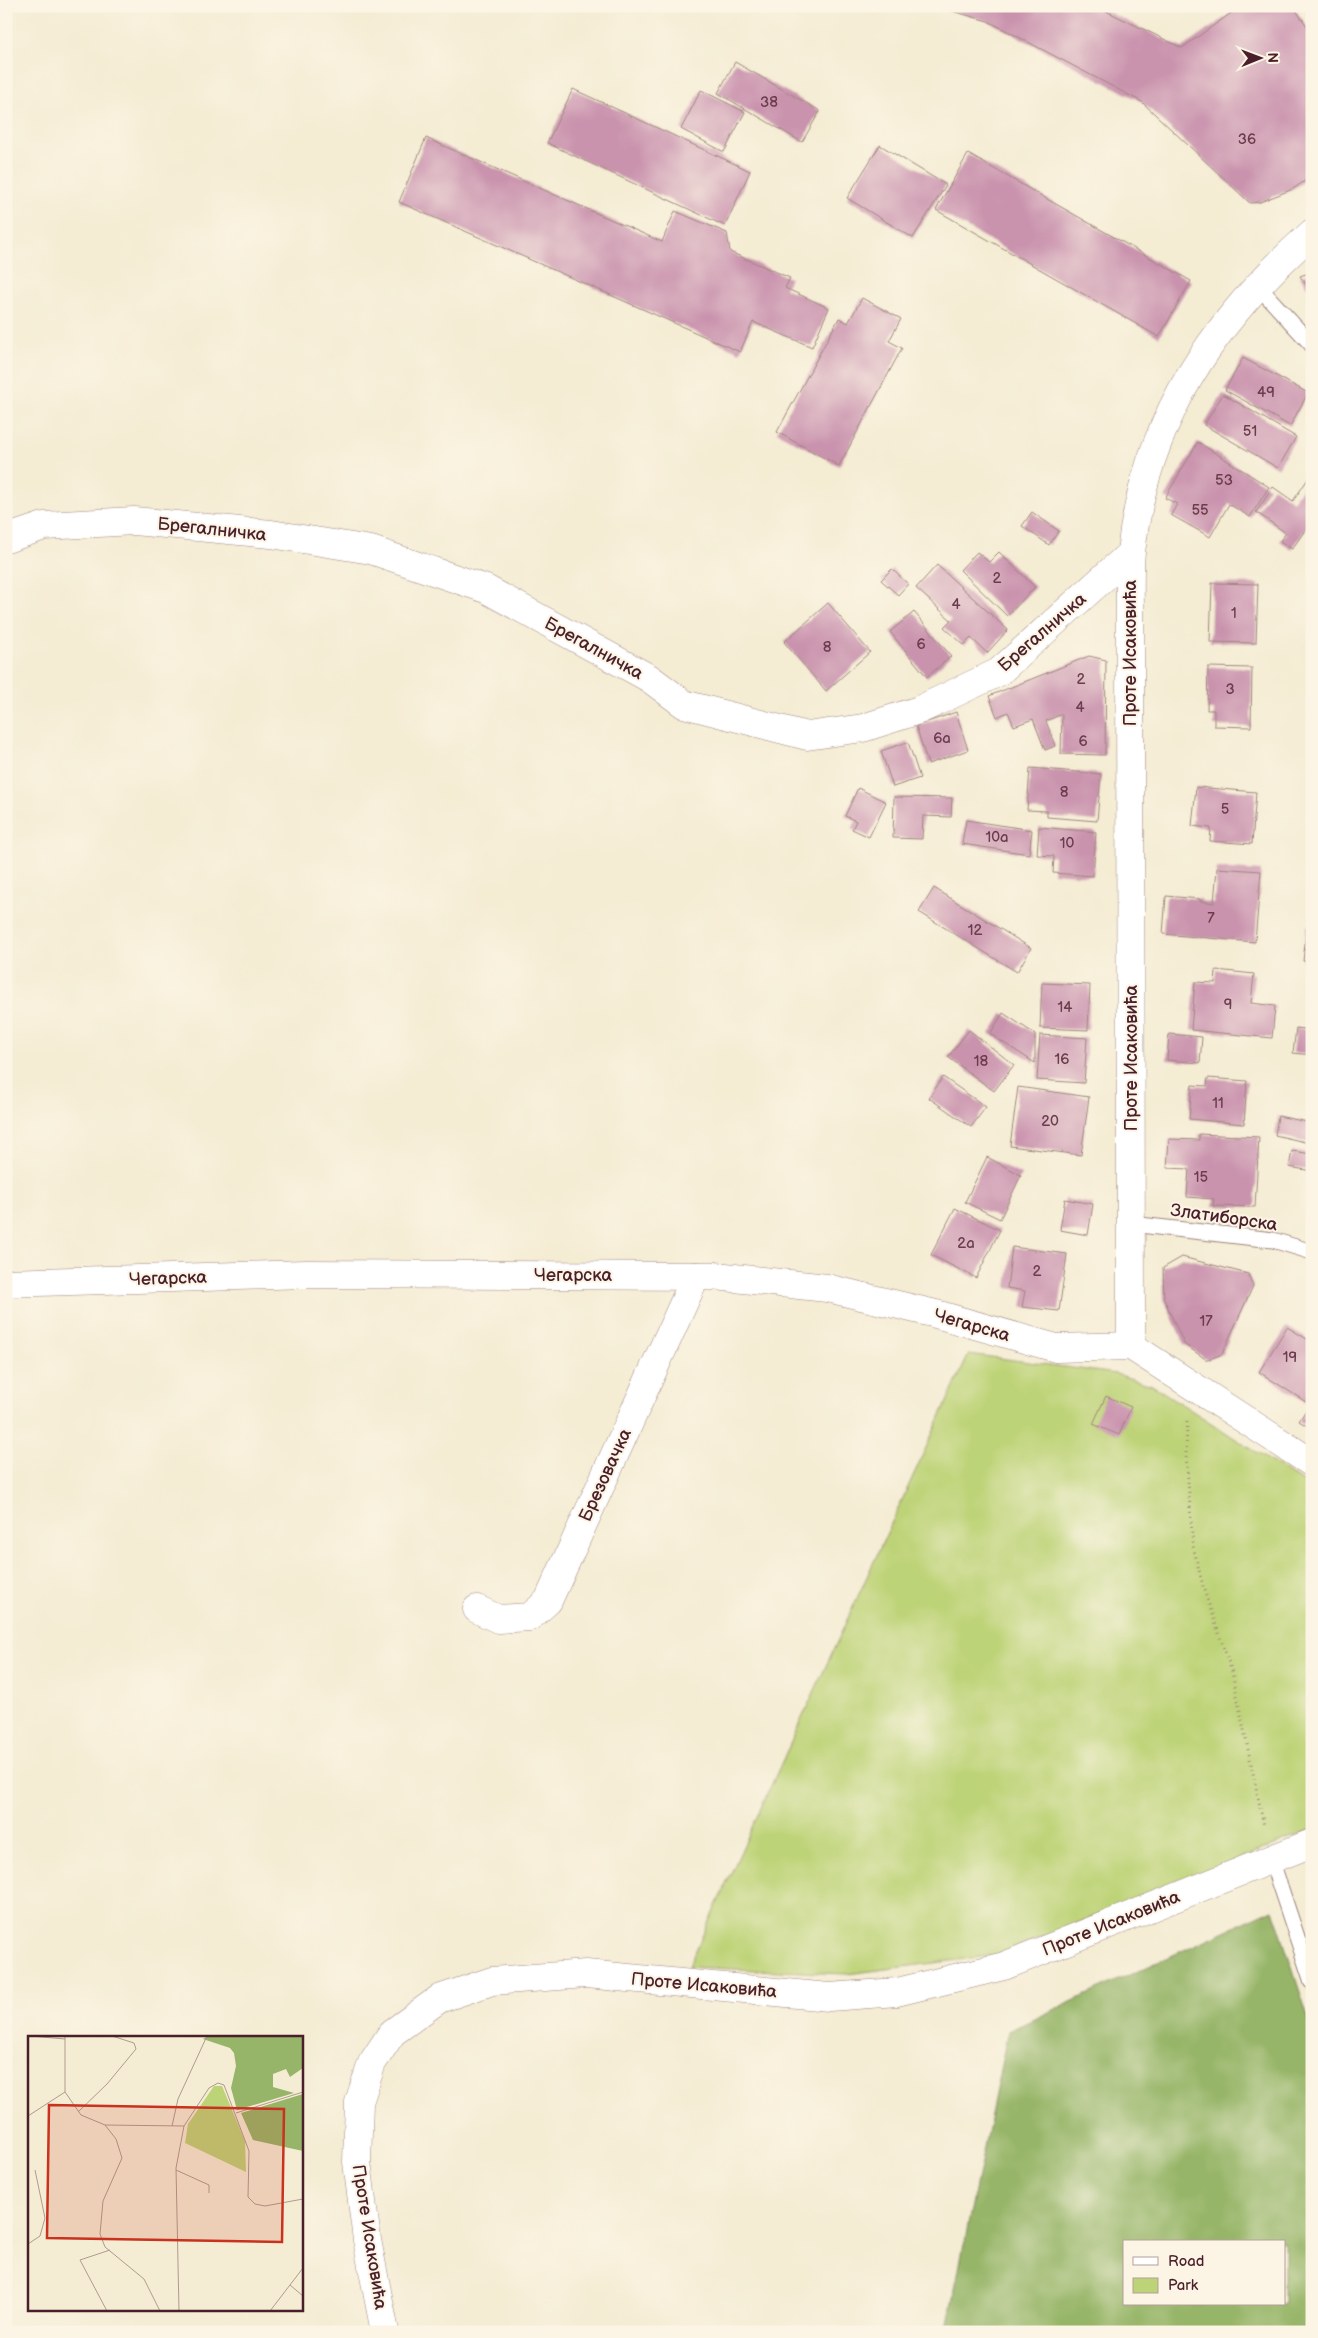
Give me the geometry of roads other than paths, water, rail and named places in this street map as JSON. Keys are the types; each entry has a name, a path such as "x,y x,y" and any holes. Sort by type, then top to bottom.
{"street":[{"name":"Проте Исаковића","path":"1131,1346 1130,554 1137,510 1151,458 1171,409 1203,354 1227,319 1257,285 1312,233"},
{"name":"Брегалничка","path":"6,539 44,526 134,521 271,534 371,550 486,589 649,678 684,704 807,736 863,728 910,713 999,672 1130,554"},
{"name":"Чегарска","path":"6,1283 306,1274 716,1276 827,1288 936,1314 1056,1348 1131,1346"},
{"name":"Брезовачка","path":"477,1609 498,1619 530,1618 548,1601 696,1276"},
{"path":"1131,1346 1312,1463"},
{"name":"Проте Исаковића","path":"385,2332 367,2240 357,2162 359,2102 372,2063 392,2033 439,1999 492,1981 586,1974 829,1996 898,1992 1004,1966 1312,1843"}],"lane":[{"path":"1257,285 1312,345"},
{"name":"Златиборска","path":"1131,1224 1273,1240 1312,1252"},
{"path":"1271,1859 1312,1982"}]}
